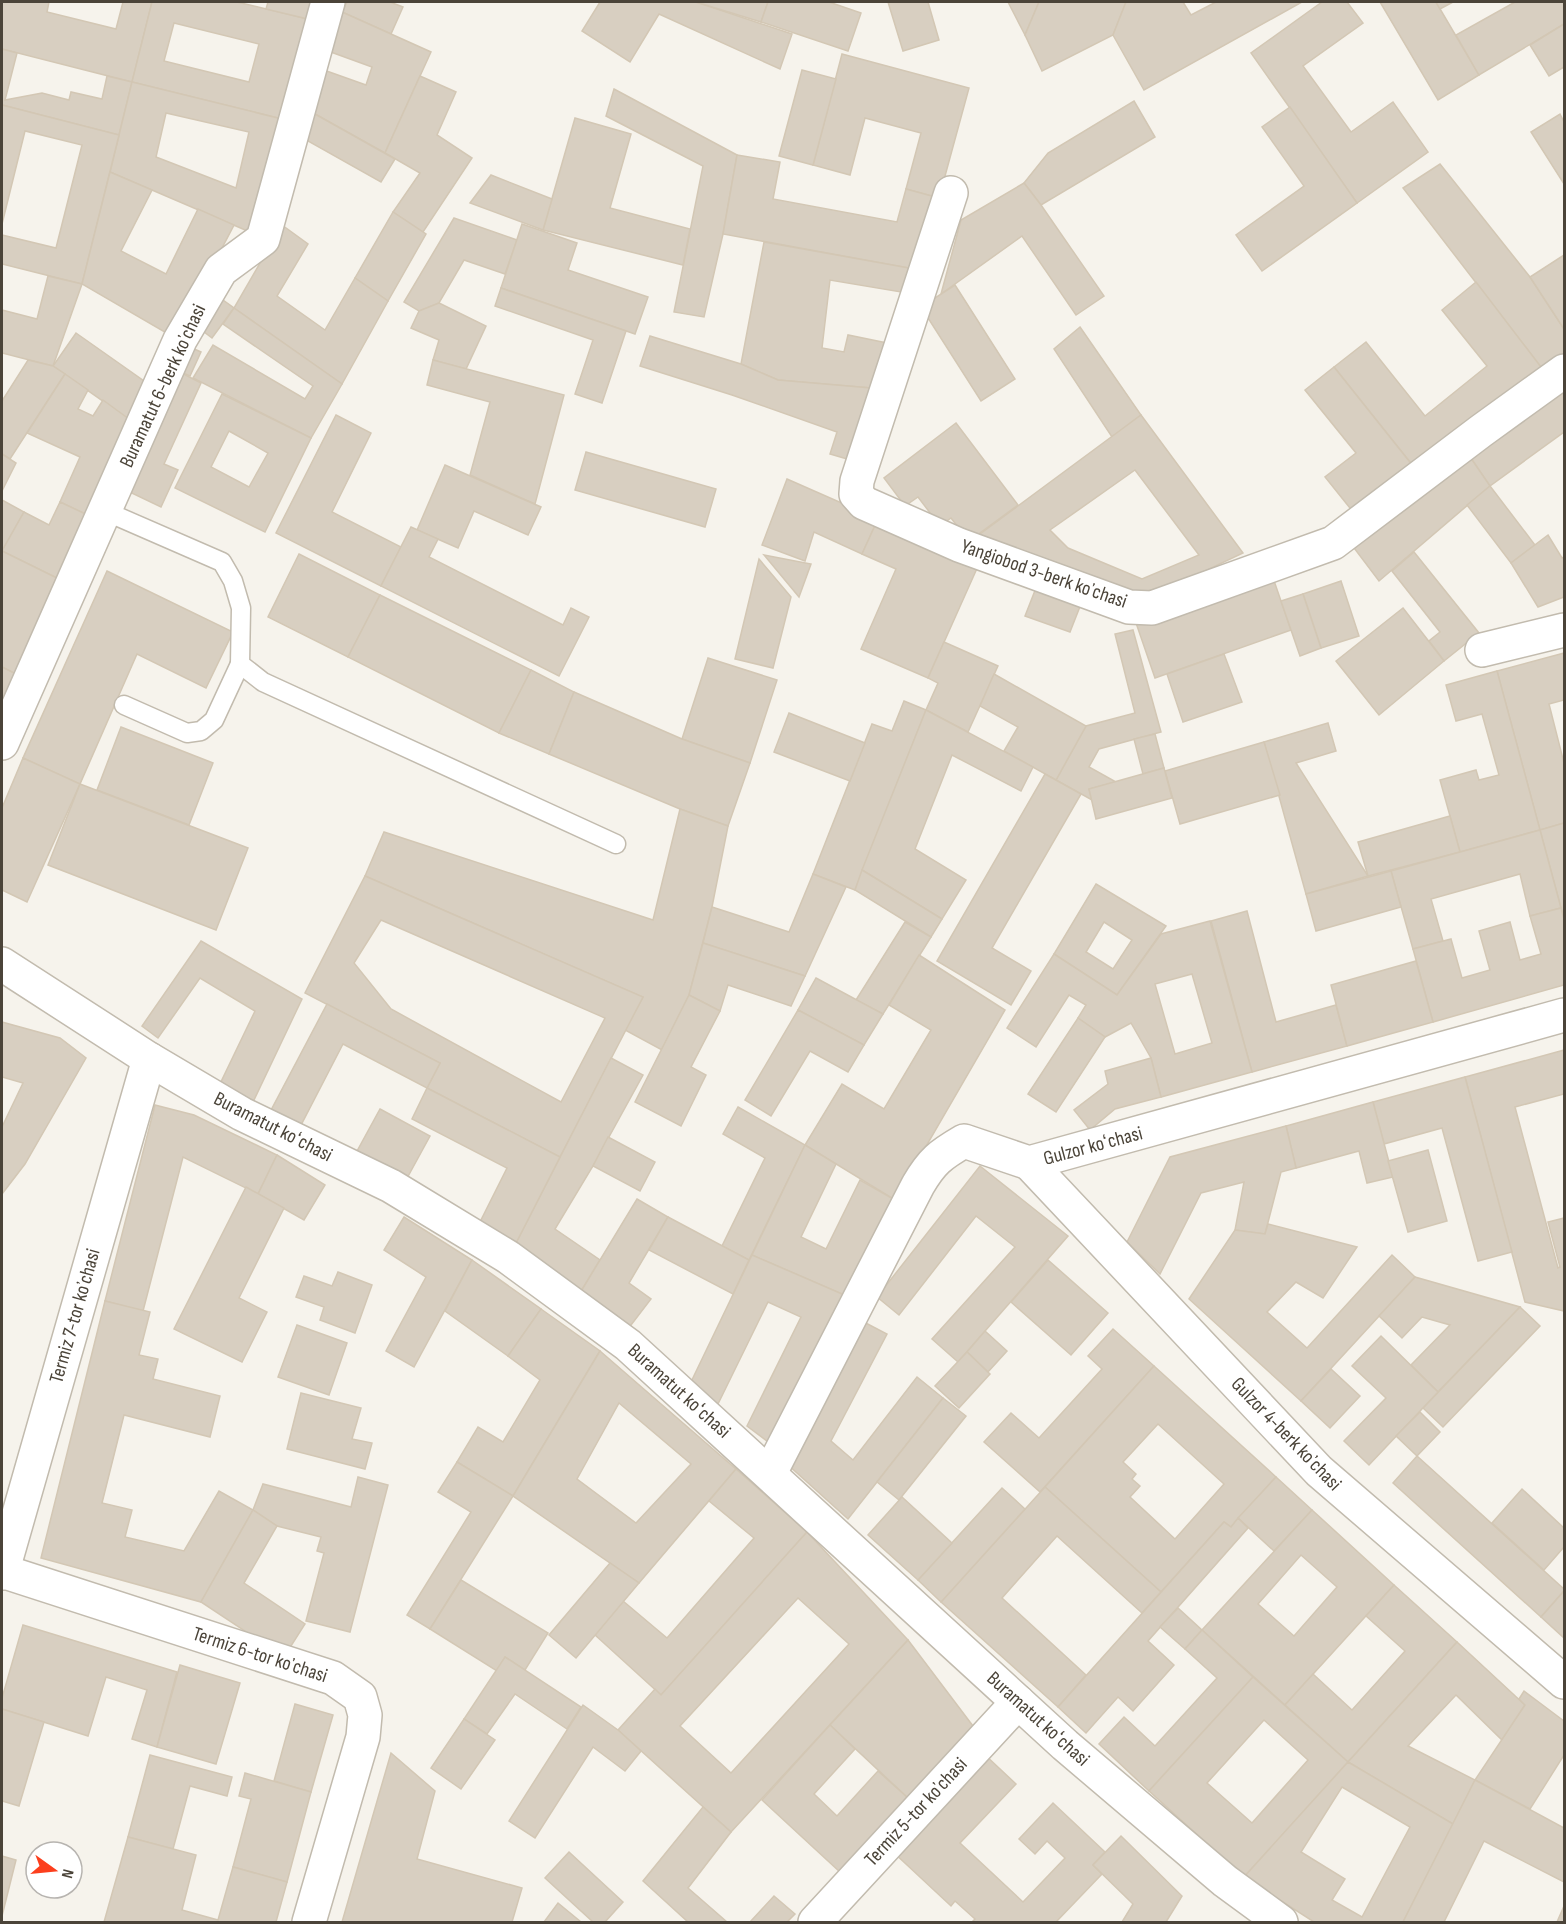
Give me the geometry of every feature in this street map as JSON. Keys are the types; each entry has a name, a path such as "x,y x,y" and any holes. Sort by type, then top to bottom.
{"street":[{"name":"Buramatut 6-berk koʼchasi","path":"2,743 180,340 221,270 263,239 328,2"},
{"name":"Yangiobod 3-berk koʼchasi","path":"951,194 857,481 856,494 864,503 959,545 1130,607 1152,608 1333,543 1564,371"},
{"path":"1482,650 1564,630"},
{"name":"Buramatut koʻchasi","path":"2,964 148,1059 242,1114 392,1186 508,1257 628,1345 1065,1745 1225,1881 1281,1923"},
{"name":"Gulzor koʻchasi","path":"770,1473 927,1169 939,1155 964,1141 1029,1163 1564,1016"},
{"name":"Termiz 7-tor koʼchasi","path":"2,1572 148,1059"},
{"name":"Gulzor 4-berk koʼchasi","path":"1029,1163 1319,1471 1564,1682"},
{"name":"Termiz 6-tor koʼchasi","path":"2,1572 333,1678 360,1697 365,1715 363,1737 309,1923"},
{"name":"Termiz 5-tor koʼchasi","path":"815,1923 1017,1702"}],"lane":[{"path":"105,511 222,562 233,581 241,608 240,664 214,720 201,731 187,733 124,705"},
{"path":"240,664 263,682 616,844"}],"building":[{"path":"2,2 49,2 47,12 116,29 123,2 152,2 132,82 2,49"},
{"path":"152,2 237,2 312,20 286,120 132,82","holes":["174,23 259,44 249,82 164,61"]},
{"path":"268,2 316,2 312,20 266,9"},
{"path":"347,2 390,2 403,7 391,34 342,12"},
{"path":"600,2 696,2 792,34 780,69 659,14 630,62 582,31"},
{"path":"696,2 768,2 761,22"},
{"path":"768,2 829,2 861,13 848,51 761,22"},
{"path":"888,2 928,2 939,40 903,51"},
{"path":"1008,2 1039,2 1025,35"},
{"path":"1039,2 1126,2 1113,35 1042,71 1025,35"},
{"path":"1126,2 1183,2 1191,15 1216,2 1302,2 1144,90 1113,35"},
{"path":"1322,2 1347,2 1363,23 1303,66 1351,132 1393,102 1428,152 1357,203 1251,53"},
{"path":"1380,2 1436,2 1479,75 1438,100"},
{"path":"1436,2 1453,2 1440,9"},
{"path":"1515,2 1564,2 1564,24 1479,75 1456,35"},
{"path":"342,12 431,52 385,153 306,109 321,69 366,85 372,67 328,51"},
{"path":"1564,24 1564,67 1549,76 1530,45"},
{"path":"2,49 17,53 5,100 42,93 69,100 71,92 102,99 107,76 132,82 119,135 2,105"},
{"path":"842,54 969,88 939,198 906,189 921,133 865,118 850,175 813,165"},
{"path":"802,70 836,79 813,165 779,156"},
{"path":"420,76 456,92 437,135 472,158 423,232 393,212 420,173 385,153"},
{"path":"132,82 286,120 257,235 110,172","holes":["166,113 249,132 236,188 156,157"]},
{"path":"614,89 737,155 723,234 704,317 674,312 703,166 606,116"},
{"path":"1134,101 1155,137 1041,205 1024,183 1048,153"},
{"path":"2,105 119,135 82,284 2,264 2,235 56,248 82,145 25,131 2,224"},
{"path":"1290,107 1357,203 1262,271 1236,235 1304,186 1262,127"},
{"path":"306,109 395,159 381,182 299,136"},
{"path":"1560,114 1564,122 1564,184 1531,132"},
{"path":"575,118 631,134 610,208 690,229 683,265 543,230"},
{"path":"737,155 780,162 773,199 897,222 906,189 939,198 920,270 723,234"},
{"path":"1440,164 1530,277 1564,329 1564,355 1544,371 1403,188"},
{"path":"110,172 152,190 121,251 166,274 198,209 234,225 175,338 82,284"},
{"path":"491,175 552,199 543,230 470,203"},
{"path":"1024,183 1104,296 1076,315 1022,236 941,294 961,220"},
{"path":"393,212 426,234 388,301 355,278"},
{"path":"454,218 517,240 505,274 464,260 439,303 419,311 404,302"},
{"path":"522,224 577,243 568,270 648,297 635,334 501,288"},
{"path":"282,225 308,244 277,296 325,330 355,278 388,301 342,384 234,308"},
{"path":"764,242 920,270 913,294 830,280 822,348 844,352 848,335 897,345 871,388 778,380 741,364"},
{"path":"1564,255 1564,329 1530,277"},
{"path":"48,276 82,284 53,366 2,353 2,310 37,319"},
{"path":"1476,282 1544,371 1417,471 1334,367 1366,342 1425,416 1487,366 1442,310"},
{"path":"955,285 1015,379 981,401 921,307"},
{"path":"501,288 626,331 602,403 575,394 593,340 495,306"},
{"path":"216,295 234,308 212,338 195,325"},
{"path":"439,303 486,326 466,369 433,360 439,340 411,328 419,311"},
{"path":"234,308 342,384 311,438 193,378 213,345 305,399 313,386 223,324"},
{"path":"1080,327 1141,415 1112,437 1054,349"},
{"path":"76,333 154,388 137,425 53,366"},
{"path":"650,336 741,364 778,380 871,388 854,461 830,454 837,432 640,366"},
{"path":"185,345 201,352 190,376 174,369"},
{"path":"28,360 53,366 65,374 10,459 2,454 2,401"},
{"path":"433,360 564,395 535,504 470,475 490,402 427,385"},
{"path":"1334,367 1417,471 1358,518 1325,477 1356,453 1305,390"},
{"path":"174,369 201,383 164,464 178,470 161,507 119,487"},
{"path":"65,374 88,390 78,409 93,416 103,400 137,425 94,518 60,502 80,457 27,433"},
{"path":"1564,381 1564,432 1490,486 1466,451"},
{"path":"222,394 311,438 265,532 175,488","holes":["229,431 268,453 249,487 211,467"]},
{"path":"336,415 371,433 332,512 401,547 381,586 276,533"},
{"path":"1141,415 1243,553 1148,598 976,537","holes":["1135,470 1199,555 1142,579 1068,548 1050,530"]},
{"path":"956,423 1018,505 969,541 951,518 940,526 918,497 905,506 884,478"},
{"path":"1466,451 1490,486 1379,581 1351,544"},
{"path":"586,452 716,489 705,527 575,490"},
{"path":"2,454 16,463 2,491"},
{"path":"445,465 541,507 528,535 474,511 458,548 417,530"},
{"path":"787,479 878,519 862,554 814,532 805,561 762,545"},
{"path":"1490,486 1535,545 1511,563 1467,505"},
{"path":"2,500 24,512 2,551"},
{"path":"60,502 94,518 65,582 2,551 24,512 49,525"},
{"path":"878,519 979,564 928,678 861,649 896,569 862,554"},
{"path":"411,527 438,539 429,557 563,625 571,608 589,617 559,676 381,586"},
{"path":"1548,535 1562,558 1564,557 1564,597 1538,607 1511,563"},
{"path":"2,551 65,582 20,676 2,667"},
{"path":"1414,552 1479,633 1444,661 1429,641 1440,632 1392,571"},
{"path":"299,554 380,595 348,657 268,617"},
{"path":"764,555 811,564 799,597"},
{"path":"759,559 791,597 773,668 735,659"},
{"path":"107,571 233,632 206,688 137,654 80,784 23,758"},
{"path":"1271,572 1291,630 1155,678 1135,620"},
{"path":"1341,581 1359,636 1321,648 1303,594"},
{"path":"1036,588 1081,604 1070,632 1025,616"},
{"path":"1303,594 1321,648 1300,656 1281,601"},
{"path":"380,595 531,670 499,733 348,657"},
{"path":"1403,608 1444,661 1379,715 1336,661"},
{"path":"1133,630 1161,732 1099,749 1089,767 1116,782 1089,789 1092,800 1056,780 1086,726 1135,713 1115,634"},
{"path":"944,642 998,666 968,732 926,710 938,683 928,678"},
{"path":"1564,653 1564,700 1549,704 1564,763 1564,823 1540,830 1497,671"},
{"path":"1224,654 1242,702 1183,722 1167,674"},
{"path":"708,658 777,680 750,763 682,739"},
{"path":"2,667 20,676 2,711"},
{"path":"531,670 574,692 549,754 499,733"},
{"path":"1497,671 1540,830 1460,852 1440,780 1476,770 1479,780 1499,775 1482,714 1456,721 1446,685"},
{"path":"994,674 1086,726 1056,780 1004,751 1018,727 980,706"},
{"path":"574,692 682,739 750,763 728,826 680,809 549,754"},
{"path":"904,701 926,710 855,890 813,874 872,724 892,731"},
{"path":"926,710 1033,767 1021,791 952,755 915,849 966,880 942,919 862,870"},
{"path":"789,713 865,743 850,781 774,752"},
{"path":"1328,723 1336,751 1296,763 1368,876 1306,894 1264,742"},
{"path":"121,727 213,763 189,825 97,790"},
{"path":"1155,734 1164,768 1143,774 1134,739"},
{"path":"1264,742 1280,795 1180,824 1165,771"},
{"path":"23,758 80,784 27,902 2,890 2,808"},
{"path":"1164,768 1172,798 1096,819 1089,789"},
{"path":"1045,774 1081,794 992,948 1031,971 1011,1005 937,961"},
{"path":"80,784 248,848 216,930 48,865"},
{"path":"680,809 728,826 712,907 689,995 662,1050 625,1030 643,997 365,876 384,832 653,920"},
{"path":"1450,816 1460,852 1368,876 1358,842"},
{"path":"1564,823 1564,919 1540,830"},
{"path":"1540,830 1561,908 1530,916 1520,874 1431,899 1443,941 1413,949 1391,871"},
{"path":"862,870 942,919 931,937 855,890"},
{"path":"1391,871 1401,907 1316,931 1306,894"},
{"path":"813,874 846,887 805,976 703,943 712,907 789,932"},
{"path":"365,876 643,997 560,1157 427,1088 440,1063 305,993","holes":["381,920 605,1018 561,1102 391,1009 354,963"]},
{"path":"1096,884 1166,926 1117,995 1054,954","holes":["1104,922 1132,940 1113,969 1086,952"]},
{"path":"1561,908 1564,919 1564,985 1433,1022 1413,949 1451,939 1462,978 1490,970 1479,931 1510,922 1520,960 1541,954 1530,916"},
{"path":"1247,911 1276,1022 1336,1005 1347,1046 1252,1072 1211,921"},
{"path":"1210,921 1252,1072 1161,1097 1151,1058 1131,1023 1105,1037 1078,1018 1086,1005 1069,995 1036,1047 1007,1028 1054,954 1117,995 1161,934","holes":["1192,974 1212,1043 1175,1054 1155,984"]},
{"path":"905,922 931,937 883,1014 856,1000"},
{"path":"201,941 302,999 253,1102 219,1086 255,1011 200,978 158,1038 142,1026"},
{"path":"703,943 805,976 791,1006 728,985 720,1011 689,995"},
{"path":"919,955 1005,1010 895,1200 805,1145 842,1084 884,1109 931,1030 889,1005"},
{"path":"1416,961 1433,1022 1347,1046 1331,985"},
{"path":"816,978 883,1014 864,1045 798,1010"},
{"path":"689,995 720,1011 691,1067 706,1075 681,1126 635,1102"},
{"path":"327,1004 440,1063 427,1088 343,1044 299,1129 269,1114"},
{"path":"798,1010 864,1045 848,1072 810,1051 771,1116 745,1100"},
{"path":"1078,1018 1105,1037 1056,1112 1028,1094"},
{"path":"2,1022 60,1038 86,1058 25,1164 2,1194 2,1127 23,1083 2,1077"},
{"path":"1564,1050 1564,1094 1515,1107 1558,1268 1560,1267 1548,1222 1564,1218 1564,1311 1525,1302 1465,1077"},
{"path":"611,1058 643,1075 555,1229 600,1260 580,1293 515,1245"},
{"path":"1151,1058 1161,1097 1115,1109 1090,1130 1074,1110 1108,1084 1105,1071"},
{"path":"1465,1077 1512,1252 1478,1261 1442,1128 1384,1144 1373,1102"},
{"path":"427,1088 560,1157 515,1245 478,1226 507,1168 412,1119"},
{"path":"1373,1102 1393,1177 1367,1183 1359,1151 1296,1168 1286,1126"},
{"path":"155,1105 194,1115 277,1155 258,1194 183,1157 143,1311 105,1301"},
{"path":"738,1107 805,1145 749,1260 722,1246 765,1158 723,1134"},
{"path":"380,1109 430,1136 406,1180 356,1153"},
{"path":"1286,1126 1296,1168 1281,1172 1265,1234 1235,1230 1244,1182 1201,1193 1160,1274 1127,1242 1170,1157"},
{"path":"608,1137 655,1162 640,1191 593,1166"},
{"path":"805,1145 836,1164 801,1237 826,1249 860,1180 895,1200 849,1297 752,1255"},
{"path":"1428,1150 1447,1221 1408,1232 1388,1161"},
{"path":"277,1155 325,1185 304,1220 258,1194"},
{"path":"980,1166 1068,1236 958,1362 932,1339 1015,1247 976,1216 899,1315 877,1297"},
{"path":"246,1187 284,1208 239,1298 267,1312 242,1362 174,1329"},
{"path":"637,1199 668,1217 629,1283 651,1299 628,1329 580,1293"},
{"path":"404,1217 472,1260 414,1367 386,1351 426,1277 384,1250"},
{"path":"668,1217 749,1260 733,1294 649,1250"},
{"path":"1268,1224 1357,1247 1323,1298 1296,1282 1267,1312 1307,1348 1392,1255 1415,1277 1301,1401 1189,1299 1235,1230 1265,1234"},
{"path":"752,1255 849,1297 775,1447 747,1426 801,1317 768,1302 718,1404 690,1384"},
{"path":"472,1260 541,1309 508,1356 445,1311"},
{"path":"1048,1260 1108,1313 1071,1355 1011,1302"},
{"path":"338,1272 372,1285 355,1333 320,1320 324,1307 296,1297 304,1276 332,1286"},
{"path":"1415,1277 1520,1307 1438,1392 1411,1365 1450,1325 1422,1317 1402,1338 1379,1316"},
{"path":"105,1301 150,1312 139,1355 158,1359 153,1379 220,1396 210,1437 124,1415 102,1503 132,1510 125,1537 184,1551 219,1491 253,1510 201,1602 41,1558"},
{"path":"1520,1307 1540,1326 1443,1427 1423,1408"},
{"path":"541,1309 600,1351 513,1496 457,1462 478,1427 503,1442 540,1380 508,1356"},
{"path":"860,1320 887,1334 831,1441 853,1460 917,1377 943,1398 848,1519 786,1463"},
{"path":"297,1325 347,1343 329,1395 278,1377"},
{"path":"1113,1329 1154,1366 1040,1492 984,1442 1011,1413 1039,1438 1102,1369 1088,1356"},
{"path":"985,1331 1007,1351 988,1372 967,1352"},
{"path":"1381,1336 1438,1392 1369,1465 1344,1441 1386,1398 1352,1366"},
{"path":"600,1351 736,1469 639,1583 513,1496","holes":["619,1403 691,1464 636,1523 577,1479"]},
{"path":"967,1352 990,1374 959,1408 935,1386"},
{"path":"1154,1366 1276,1477 1231,1527 1224,1522 1161,1592 1045,1487","holes":["1158,1424 1224,1484 1175,1539 1130,1497 1140,1486 1132,1479 1136,1474 1123,1462"]},
{"path":"1331,1369 1360,1396 1330,1428 1301,1401"},
{"path":"301,1393 361,1408 352,1439 372,1443 365,1469 287,1449"},
{"path":"943,1398 966,1416 899,1500 877,1482"},
{"path":"1420,1412 1440,1432 1417,1456 1396,1436"},
{"path":"1417,1456 1564,1589 1541,1617 1393,1483"},
{"path":"457,1462 513,1496 430,1629 407,1615 471,1512 438,1492"},
{"path":"736,1469 807,1532 661,1695 595,1635 623,1601 667,1638 754,1538 709,1501"},
{"path":"358,1477 388,1485 350,1632 306,1621 324,1553 317,1551 321,1537 277,1526 253,1510 263,1484 351,1507"},
{"path":"1276,1477 1312,1510 1274,1551 1238,1518"},
{"path":"1045,1487 1161,1592 1142,1613 1057,1536 1002,1598 1086,1675 1058,1707 941,1602"},
{"path":"1002,1488 1025,1509 941,1602 918,1580"},
{"path":"1522,1489 1564,1528 1564,1547 1544,1570 1492,1523"},
{"path":"902,1497 952,1543 918,1580 868,1535"},
{"path":"253,1510 277,1526 244,1583 305,1624 284,1657 201,1602"},
{"path":"1312,1510 1394,1585 1285,1705 1202,1630","holes":["1301,1555 1337,1587 1294,1636 1258,1604"]},
{"path":"1238,1518 1248,1528 1148,1641 1174,1665 1133,1711 1118,1697 1086,1733 1058,1707 1224,1522 1231,1527"},
{"path":"807,1532 908,1640 731,1832 618,1730 655,1689 661,1695","holes":["798,1598 849,1644 731,1773 680,1726"]},
{"path":"610,1563 639,1583 576,1658 549,1635"},
{"path":"461,1580 548,1633 525,1670 505,1657 497,1671 430,1629"},
{"path":"1394,1585 1457,1642 1348,1762 1285,1705 1313,1674 1352,1710 1405,1651 1366,1616"},
{"path":"1564,1591 1564,1638 1541,1617"},
{"path":"1178,1608 1202,1630 1185,1649 1160,1627"},
{"path":"23,1625 177,1672 157,1747 132,1739 147,1690 106,1677 88,1736 2,1709 2,1698"},
{"path":"1202,1630 1253,1677 1149,1791 1099,1744 1124,1717 1155,1746 1217,1678 1185,1649"},
{"path":"908,1640 973,1726 909,1799 830,1725"},
{"path":"1457,1642 1525,1705 1502,1740 1456,1695 1408,1746 1475,1780 1453,1824 1348,1762"},
{"path":"505,1657 581,1707 567,1729 515,1694 487,1734 464,1719"},
{"path":"180,1665 240,1683 216,1764 157,1747"},
{"path":"1253,1677 1348,1762 1244,1877 1149,1791","holes":["1264,1720 1308,1760 1252,1823 1207,1783"]},
{"path":"1524,1691 1564,1721 1564,1755 1530,1809 1475,1780 1525,1705 1519,1699"},
{"path":"295,1704 333,1715 311,1792 274,1781"},
{"path":"583,1705 618,1730 641,1751 625,1771 593,1747 535,1838 509,1821"},
{"path":"2,1709 44,1722 19,1806 2,1801"},
{"path":"464,1719 495,1740 461,1789 431,1768"},
{"path":"830,1725 855,1749 814,1794 837,1816 878,1771 909,1799 841,1873 762,1800"},
{"path":"391,1753 435,1791 417,1859 522,1888 512,1922 342,1922"},
{"path":"983,1753 1016,1784 960,1843 1023,1902 1065,1858 1047,1841 1035,1854 1019,1839 1053,1803 1105,1852 1093,1865 1102,1874 1056,1922 972,1922 975,1919 955,1901 951,1906 892,1851"},
{"path":"150,1755 232,1777 227,1796 190,1786 173,1849 128,1837"},
{"path":"1348,1762 1453,1824 1403,1922 1314,1922 1244,1877","holes":["1342,1787 1410,1827 1362,1917 1332,1900 1345,1879 1301,1852"]},
{"path":"245,1773 311,1792 287,1882 233,1867 251,1799 239,1796"},
{"path":"1475,1780 1564,1828 1564,1882 1484,1841 1444,1922 1403,1922"},
{"path":"703,1807 731,1832 688,1888 727,1922 688,1922 643,1881"},
{"path":"1121,1836 1182,1896 1166,1922 1122,1922 1133,1904 1093,1865"},
{"path":"128,1837 196,1855 182,1910 218,1920 233,1867 287,1882 276,1922 104,1922"},
{"path":"569,1852 623,1902 605,1922 593,1922 545,1878"},
{"path":"2,1856 16,1860 2,1916"},
{"path":"774,1896 795,1914 787,1922 750,1922"},
{"path":"558,1903 581,1922 544,1922"},
{"path":"1564,1906 1564,1922 1557,1922"}]}
